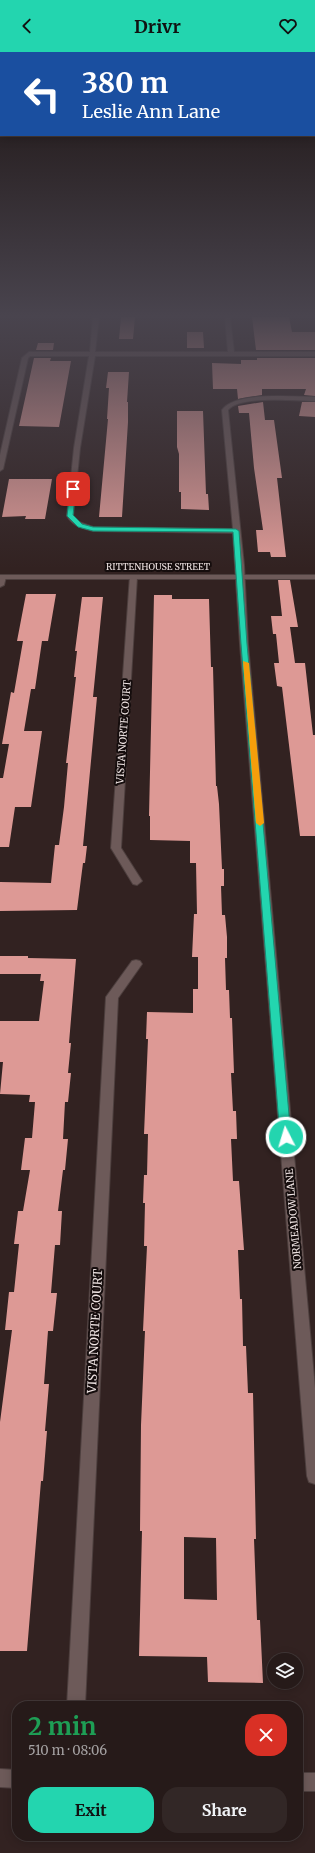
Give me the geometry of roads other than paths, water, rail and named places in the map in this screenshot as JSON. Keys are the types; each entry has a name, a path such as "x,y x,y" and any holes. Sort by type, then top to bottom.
{"street":[{"path":"0,469 16,401"},
{"path":"85,401 77,448 70,516 80,526 93,529 236,531"},
{"name":"NORMEADOW LANE","path":"238,401 228,406 224,410 240,577 244,644 315,1476"},
{"path":"0,585 1,577"},
{"name":"RITTENHOUSE STREET","path":"1,577 315,577"},
{"name":"VISTA NORTE COURT","path":"133,577 116,848 137,881"},
{"name":"VISTA NORTE COURT","path":"76,1701 112,997 136,964"},
{"path":"0,1778 12,1779"},
{"path":"303,1782 315,1782"}]}
